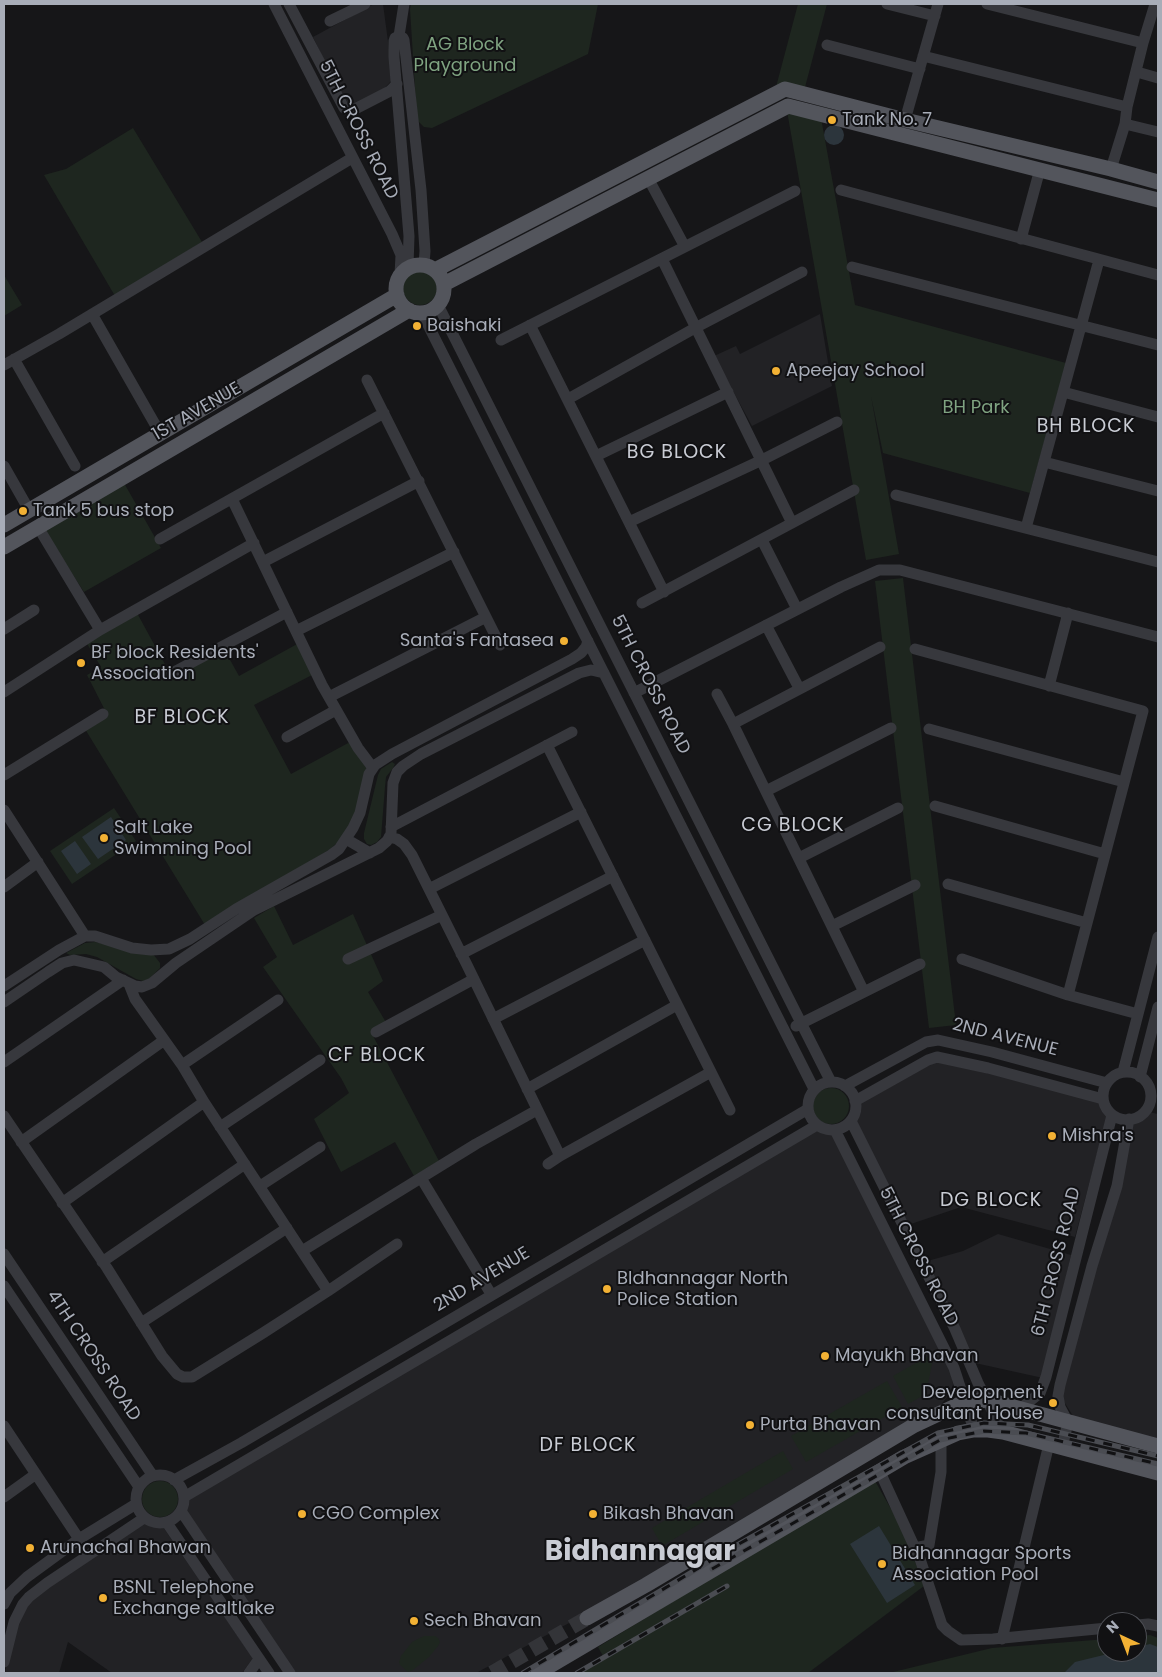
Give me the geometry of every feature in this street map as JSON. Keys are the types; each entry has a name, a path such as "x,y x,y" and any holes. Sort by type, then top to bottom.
{"main road":[{"path":"430,267 444,284 443,295 438,305 427,312 415,311 403,305 397,295 397,282 404,271 430,267 718,125 786,89 1158,182"},
{"path":"444,284 788,106 1158,200"},
{"path":"718,125 724,139"},
{"path":"992,158 996,142"},
{"path":"4,525 397,295"},
{"name":"1ST AVENUE","path":"4,547 415,311"},
{"path":"587,1618 913,1426 964,1402 988,1400 1158,1446"},
{"path":"538,1673 904,1457 958,1433 974,1430 1003,1432 1158,1473"},
{"path":"775,1508 787,1527"}],"street":[{"name":"5TH CROSS ROAD","path":"274,4 401,255 404,271"},
{"name":"5TH CROSS ROAD","path":"289,4 344,108 349,110 357,108 390,91 397,84"},
{"path":"330,21 365,4"},
{"path":"399,36 404,4"},
{"path":"887,4 934,16"},
{"path":"905,120 938,4"},
{"path":"987,4 1143,43"},
{"path":"1111,169 1125,124 1127,107 1143,43 1155,20 1155,4"},
{"name":"5TH CROSS ROAD","path":"404,271 408,236 394,57 394,41 399,36 404,40 420,182 425,251 430,267"},
{"path":"826,45 920,69"},
{"path":"924,56 1127,107"},
{"path":"1137,72 1158,78"},
{"path":"1125,124 1158,132"},
{"path":"4,365 352,158"},
{"path":"1020,239 1040,169"},
{"path":"648,178 685,247"},
{"path":"841,190 1158,275"},
{"path":"502,340 795,191"},
{"path":"662,259 792,523"},
{"path":"1026,528 1099,260"},
{"path":"852,267 1158,346"},
{"path":"568,399 695,328 802,272"},
{"name":"5TH CROSS ROAD","path":"438,305 831,1082"},
{"name":"5TH CROSS ROAD","path":"415,311 588,641 814,1090"},
{"path":"92,314 160,433"},
{"path":"530,325 664,592"},
{"path":"14,359 75,466"},
{"path":"367,380 500,645"},
{"path":"596,456 728,392"},
{"path":"1063,392 1158,417"},
{"path":"160,538 384,413"},
{"path":"629,522 762,460 837,422"},
{"path":"1044,462 1158,490"},
{"path":"4,466 29,510"},
{"path":"263,562 419,481"},
{"path":"642,603 854,490"},
{"path":"896,495 1158,562"},
{"path":"232,499 329,697 358,748 373,768"},
{"path":"38,527 100,630"},
{"path":"762,540 797,609"},
{"path":"4,692 100,630 254,543"},
{"path":"296,631 454,552"},
{"path":"634,693 797,609 879,570 900,570 1158,637"},
{"path":"4,629 34,610"},
{"path":"172,673 287,612"},
{"path":"1049,686 1068,613"},
{"path":"329,697 486,617"},
{"path":"766,625 799,688"},
{"path":"4,986 84,936 95,936 132,948 151,950 169,949 190,939 236,909 331,855 346,839 360,813 369,774 373,768 392,754 572,659 581,653 588,641"},
{"path":"733,724 880,647"},
{"path":"915,649 1143,711 1068,995"},
{"path":"4,1002 48,972 74,960 104,967 126,982 142,987 152,984 176,963 254,910 379,848 387,841 390,832 393,783 397,772 403,766 421,754 580,673 591,670 604,673"},
{"path":"717,694 864,992"},
{"path":"492,702 498,714"},
{"path":"287,737 336,710"},
{"path":"4,774 103,714"},
{"path":"766,791 891,728"},
{"path":"929,729 1124,782"},
{"path":"390,832 572,732"},
{"path":"548,744 730,1110"},
{"path":"392,754 403,766"},
{"path":"654,771 670,763"},
{"path":"935,806 1105,854"},
{"path":"799,858 898,808"},
{"path":"4,810 84,936"},
{"path":"429,889 581,812"},
{"path":"390,832 404,844 412,855 560,1156"},
{"path":"346,839 370,853"},
{"path":"4,887 38,862"},
{"path":"462,954 613,876"},
{"path":"948,884 1087,923"},
{"path":"832,926 915,885"},
{"path":"348,959 442,915"},
{"path":"1123,1072 1158,936"},
{"path":"493,1019 645,940"},
{"path":"169,949 176,963"},
{"path":"59,950 62,964"},
{"path":"962,960 1068,995 1138,1014"},
{"path":"786,1032 801,1022 920,964"},
{"path":"376,1032 474,979"},
{"path":"126,982 328,1291"},
{"path":"4,1062 126,982"},
{"path":"182,1065 278,1000"},
{"path":"527,1089 677,1005"},
{"path":"1140,1076 1158,1006"},
{"name":"2ND AVENUE","path":"845,1086 926,1042 938,1040 992,1052 1106,1083"},
{"path":"21,1142 163,1041"},
{"name":"2ND AVENUE","path":"855,1101 928,1060 938,1057 988,1068 1103,1099"},
{"path":"220,1127 320,1060"},
{"path":"548,1164 711,1072"},
{"path":"1123,1072 1140,1076 1149,1086 1154,1103 1141,1115 1130,1120 1116,1118 1104,1106 1103,1099 1106,1083 1112,1076 1123,1072"},
{"path":"831,1082 845,1086 850,1090 855,1101 855,1111 851,1121 836,1130 826,1130 817,1125 809,1115 808,1109 809,1098 814,1090 825,1083 831,1082"},
{"path":"62,1202 204,1102"},
{"name":"2ND AVENUE","path":"174,1480 241,1443 808,1109"},
{"path":"302,1251 476,1144 537,1110"},
{"name":"6TH CROSS ROAD","path":"1020,1409 1040,1393 1046,1377 1112,1115"},
{"path":"4,1116 102,1262 162,1356 177,1374 183,1377 192,1377 328,1291 397,1244"},
{"path":"1002,1639 1056,1446 1068,1422 1060,1407 1058,1396 1092,1266 1117,1186 1130,1120"},
{"path":"851,1121 955,1329 978,1383 1003,1432"},
{"name":"2ND AVENUE","path":"184,1497 817,1125"},
{"name":"5TH CROSS ROAD","path":"836,1130 954,1368 974,1430"},
{"path":"260,1186 320,1147"},
{"path":"102,1262 246,1164"},
{"path":"421,1178 491,1294"},
{"path":"141,1322 287,1228"},
{"name":"4TH CROSS ROAD","path":"4,1254 153,1476"},
{"path":"1075,1262 1092,1266"},
{"path":"511,1283 521,1299"},
{"name":"4TH CROSS ROAD","path":"4,1286 139,1488"},
{"path":"451,1318 460,1335"},
{"path":"91,1415 105,1405"},
{"path":"4,1426 79,1539"},
{"path":"916,1548 929,1545 941,1472 941,1441"},
{"path":"241,1443 250,1459"},
{"path":"880,1472 916,1548 942,1625 948,1631 961,1640 1002,1639 1097,1629"},
{"path":"4,1497 36,1474"},
{"path":"153,1476 164,1476 174,1480 179,1484 184,1497 181,1511 167,1523 155,1523 144,1518 136,1504 139,1488 153,1476"},
{"path":"4,1604 10,1593 18,1585 79,1539 136,1504"},
{"path":"181,1511 290,1673"},
{"path":"4,1662 14,1622 23,1604 29,1597 144,1518"},
{"path":"167,1523 269,1673"},
{"path":"249,1673 259,1659"}],"shaded area":[{"path":"374,4 383,4 393,79 379,94 346,107 313,37"},
{"path":"834,125 841,128 844,135 841,142 834,145 827,142 824,135 827,128"},
{"name":"Apeejay School","path":"820,314 832,386 752,426 714,356 736,346 740,354"},
{"name":"Salt Lake Swimming Pool","path":"111,817 126,840 98,859 82,837"},
{"path":"75,841 91,864 77,874 61,851"},
{"path":"941,1062 1099,1101 1107,1116 1075,1237 961,1207 908,1225 855,1121 860,1101 933,1063"},
{"path":"1149,1112 1158,1114 1158,1440 1073,1416 1063,1400 1062,1386 1132,1124 1145,1118"},
{"path":"816,1130 833,1135 950,1367 953,1384 951,1392 940,1406 597,1608 476,1673 295,1673 184,1512 188,1499"},
{"path":"998,1234 1071,1255 1043,1378 975,1363 924,1262 963,1251"},
{"path":"145,1523 151,1526 163,1527 253,1658 242,1673 112,1673 68,1642 59,1673 5,1673 15,1625 23,1610 44,1589"},
{"name":"Bidhannagar Sports Association Pool","path":"879,1526 915,1585 887,1603 850,1544"},
{"path":"1147,1645 1158,1647 1158,1673 1064,1673 1075,1662 1097,1657 1097,1662 1147,1662"}],"green space":[{"name":"AG Block Playground","path":"411,4 598,4 588,54 432,128 424,127 417,120"},
{"path":"798,4 827,4 804,91 776,87"},
{"name":"BH Park","path":"787,111 821,118 855,305 1066,363 1030,493 883,453 871,396 899,554 866,560"},
{"path":"133,128 202,242 115,296 44,175 66,169"},
{"path":"420,271 427,272 432,276 436,281 436,295 432,300 427,304 420,305 413,304 408,300 404,295 403,288 404,281 408,276 413,272"},
{"path":"4,275 22,305 4,316"},
{"path":"124,483 161,548 84,592 44,530"},
{"path":"903,578 956,1025 929,1028 875,581"},
{"path":"137,613 173,679 224,649 239,676 299,643 312,675 254,705 291,774 350,742 367,762 363,791 356,814 343,838 329,850 205,925 85,729 108,716 87,675 101,667 86,642"},
{"path":"392,762 395,764 386,777 381,837 371,845 367,844 364,839 364,833 378,775 381,769"},
{"path":"114,808 136,841 72,884 50,851"},
{"path":"274,906 293,945 353,914 383,981 368,992 387,1024 371,1032 439,1161 414,1176 395,1142 341,1172 314,1119 349,1093 341,1078 263,967 277,957 254,918"},
{"path":"95,942 153,954 160,963 160,968 149,979 143,981 97,957 86,954 70,955 66,953 85,943"},
{"path":"831,1088 838,1089 844,1093 848,1099 848,1113 844,1119 838,1123 831,1124 824,1123 818,1119 814,1113 813,1106 814,1099 818,1093 824,1089"},
{"path":"930,1355 933,1359 926,1394 908,1404 893,1376"},
{"path":"887,1381 902,1407 806,1462 791,1436"},
{"path":"783,1451 793,1469 662,1546 652,1528"},
{"path":"874,1479 904,1532 924,1586 808,1673 575,1673 603,1656 598,1647"},
{"path":"160,1481 167,1482 173,1486 177,1492 177,1506 173,1512 167,1516 160,1517 153,1516 147,1512 143,1506 142,1499 143,1492 147,1486 153,1482"},
{"path":"1147,1635 1158,1638 1158,1673 889,1673 992,1648 1097,1640 1097,1662 1147,1662"},
{"path":"424,1636 435,1636 440,1642 429,1657 408,1672 400,1665 401,1656 412,1642"}],"tunnel":[{"path":"492,1673 587,1618"}],"railway":[{"path":"523,1673 737,1545 938,1433 984,1423 1028,1425 1158,1456"},
{"path":"712,1569 940,1440 984,1431 1026,1433 1158,1464"},
{"path":"577,1673 727,1586"}],"place":[{"name":"Tank No. 7","path":"832,120"},
{"name":"Baishaki","path":"417,326"},
{"name":"Apeejay School","path":"776,371"},
{"name":"Tank 5 bus stop","path":"23,511"},
{"name":"Santa's Fantasea","path":"564,641"},
{"name":"BF block Residents' Association","path":"81,663"},
{"name":"Salt Lake Swimming Pool","path":"104,838"},
{"name":"Mishra's","path":"1052,1136"},
{"name":"BIdhannagar North Police Station","path":"607,1289"},
{"name":"Mayukh Bhavan","path":"825,1356"},
{"name":"Development consultant House","path":"1053,1403"},
{"name":"Purta Bhavan","path":"750,1425"},
{"name":"CGO Complex","path":"302,1514"},
{"name":"Bikash Bhavan","path":"593,1514"},
{"name":"Arunachal Bhawan","path":"30,1548"},
{"name":"Bidhannagar Sports Association Pool","path":"882,1564"},
{"name":"BSNL Telephone Exchange saltlake","path":"103,1598"},
{"name":"Sech Bhavan","path":"414,1621"}],"district":[{"name":"BH BLOCK","path":"1086,427"},
{"name":"BG BLOCK","path":"677,453"},
{"name":"BF BLOCK","path":"182,718"},
{"name":"CG BLOCK","path":"793,826"},
{"name":"CF BLOCK","path":"377,1056"},
{"name":"DG BLOCK","path":"991,1201"},
{"name":"DF BLOCK","path":"588,1446"},
{"name":"Bidhannagar","path":"640,1553"}]}
